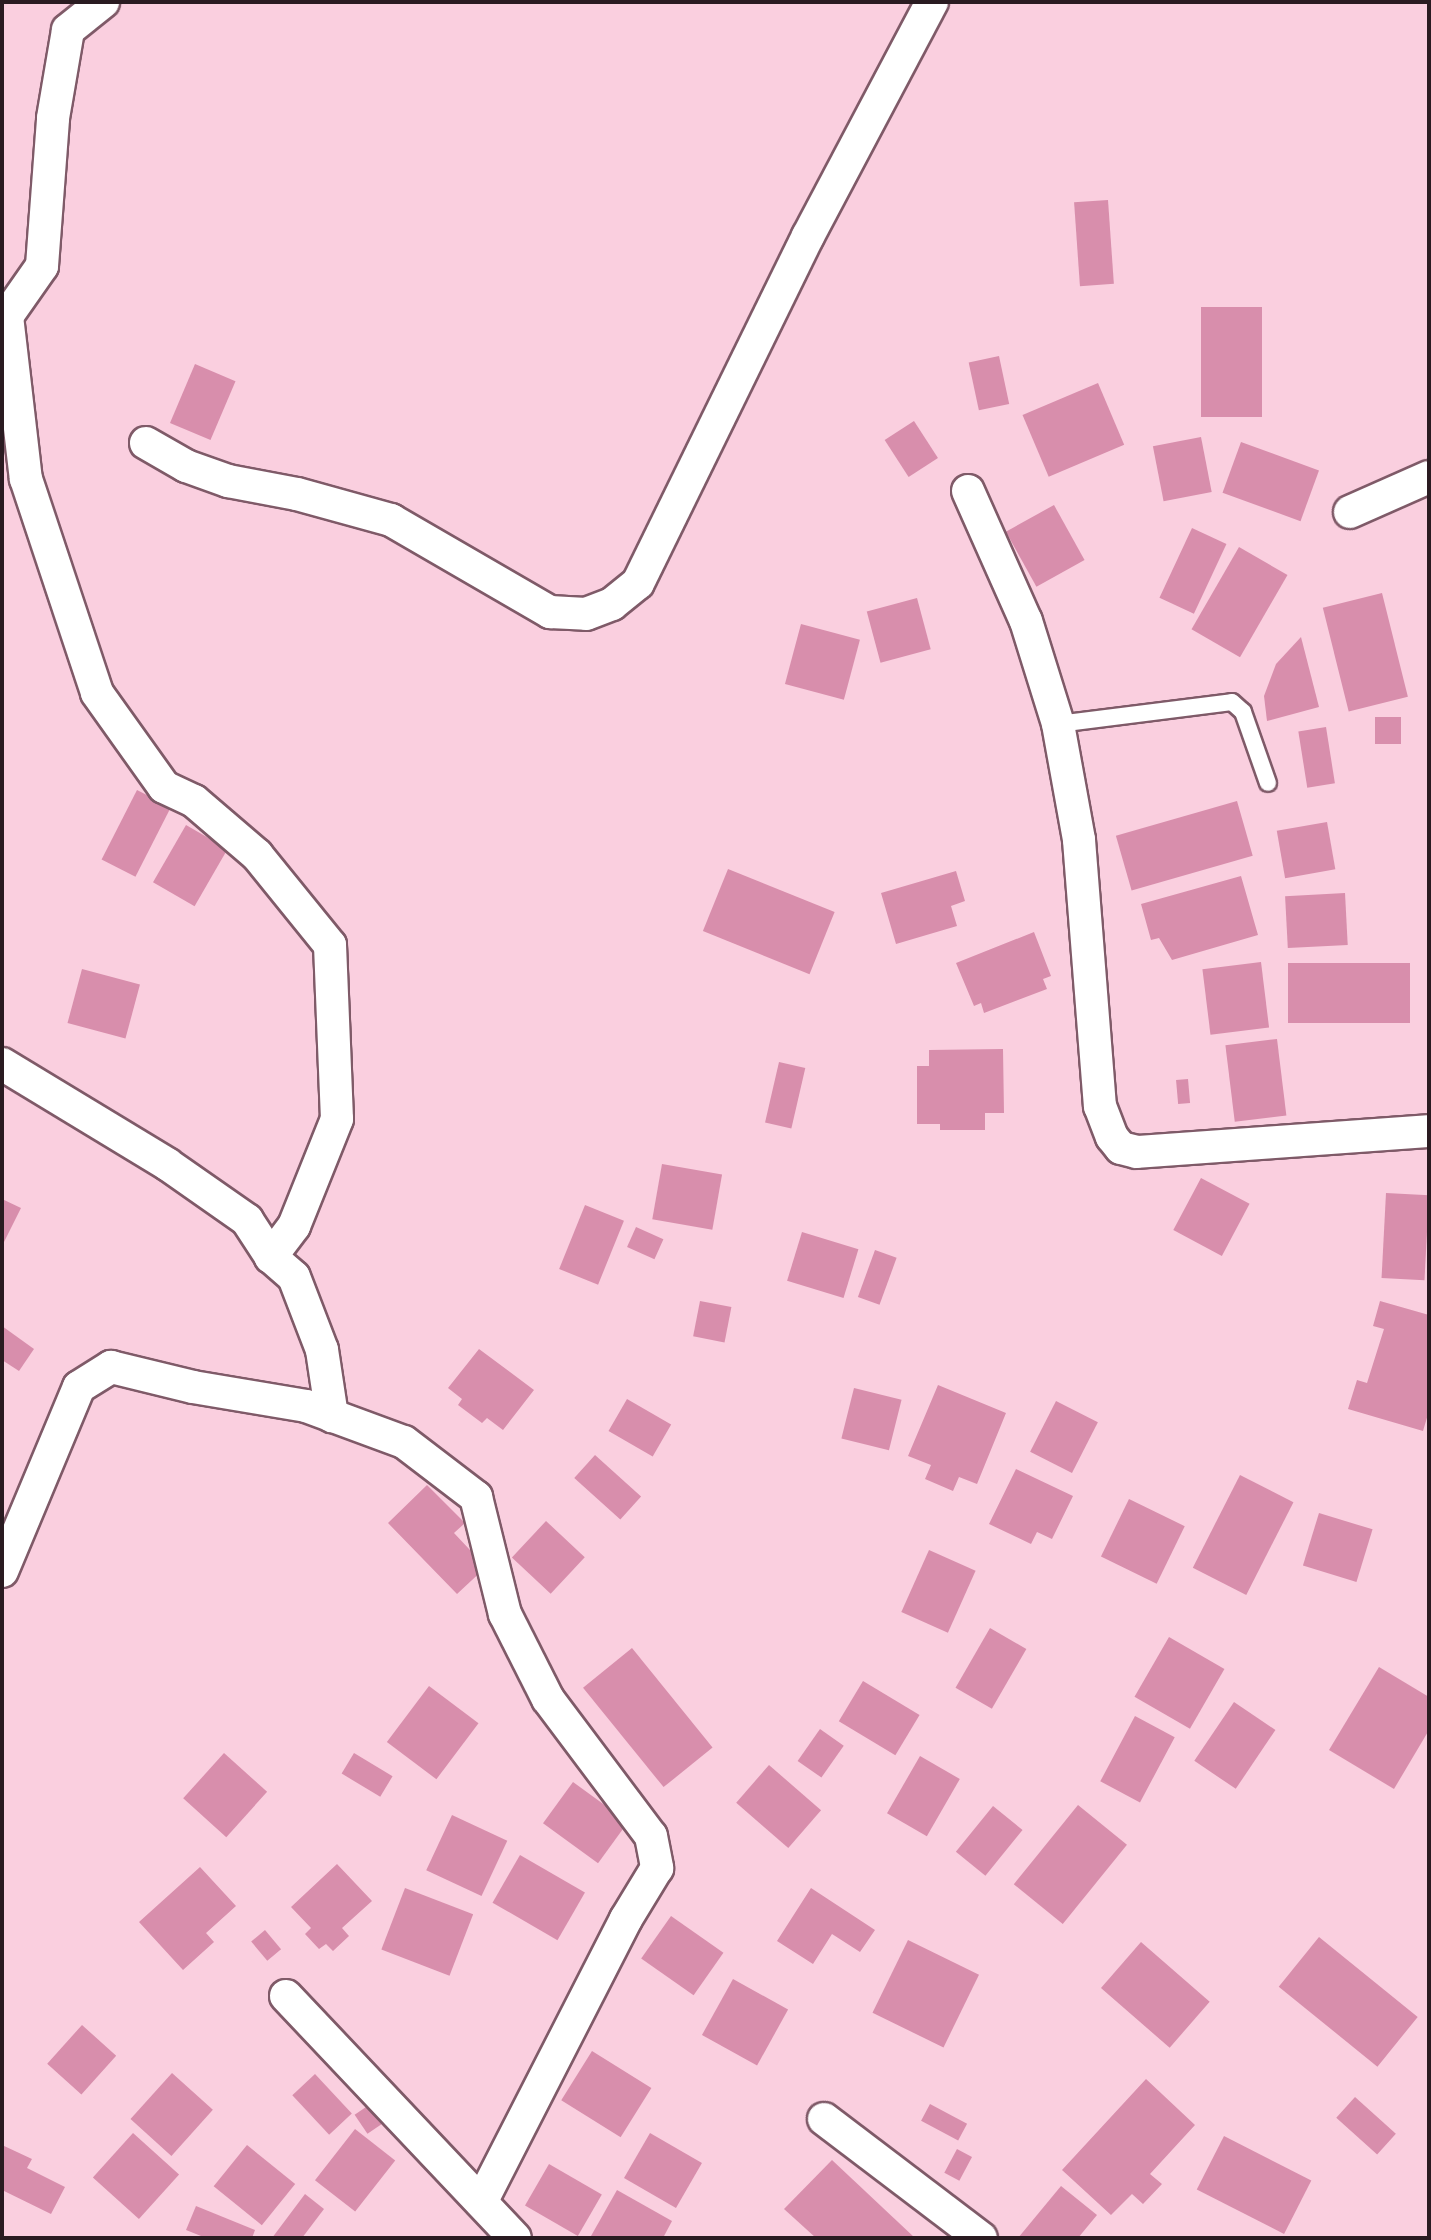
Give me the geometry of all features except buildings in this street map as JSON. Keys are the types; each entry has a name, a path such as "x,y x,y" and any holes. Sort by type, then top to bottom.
{"street":[{"path":"103,2 68,30 53,118 42,266 4,315 14,481 96,693 164,787 194,801 257,855 330,945 337,1119 294,1226 271,1257"},
{"path":"146,443 186,466 228,481 297,494 391,520 550,612 586,614 612,604 638,583 808,236 932,2"},
{"path":"1350,512 1429,477"},
{"path":"968,491 1026,621 1058,724 1079,840 1100,1106 1105,1125 1121,1147 1137,1152 1429,1131"},
{"path":"2,1064 167,1164 247,1220 271,1257 294,1277 322,1350 332,1416"},
{"path":"2,1571 79,1387 111,1367 193,1387 306,1406 404,1442 476,1497 505,1614 548,1699 651,1836 657,1868 626,1919 481,2202"},
{"path":"286,1996 515,2238"},
{"path":"824,2119 982,2238"}],"lane":[{"path":"1058,724 1232,702 1243,712 1268,783"}]}
